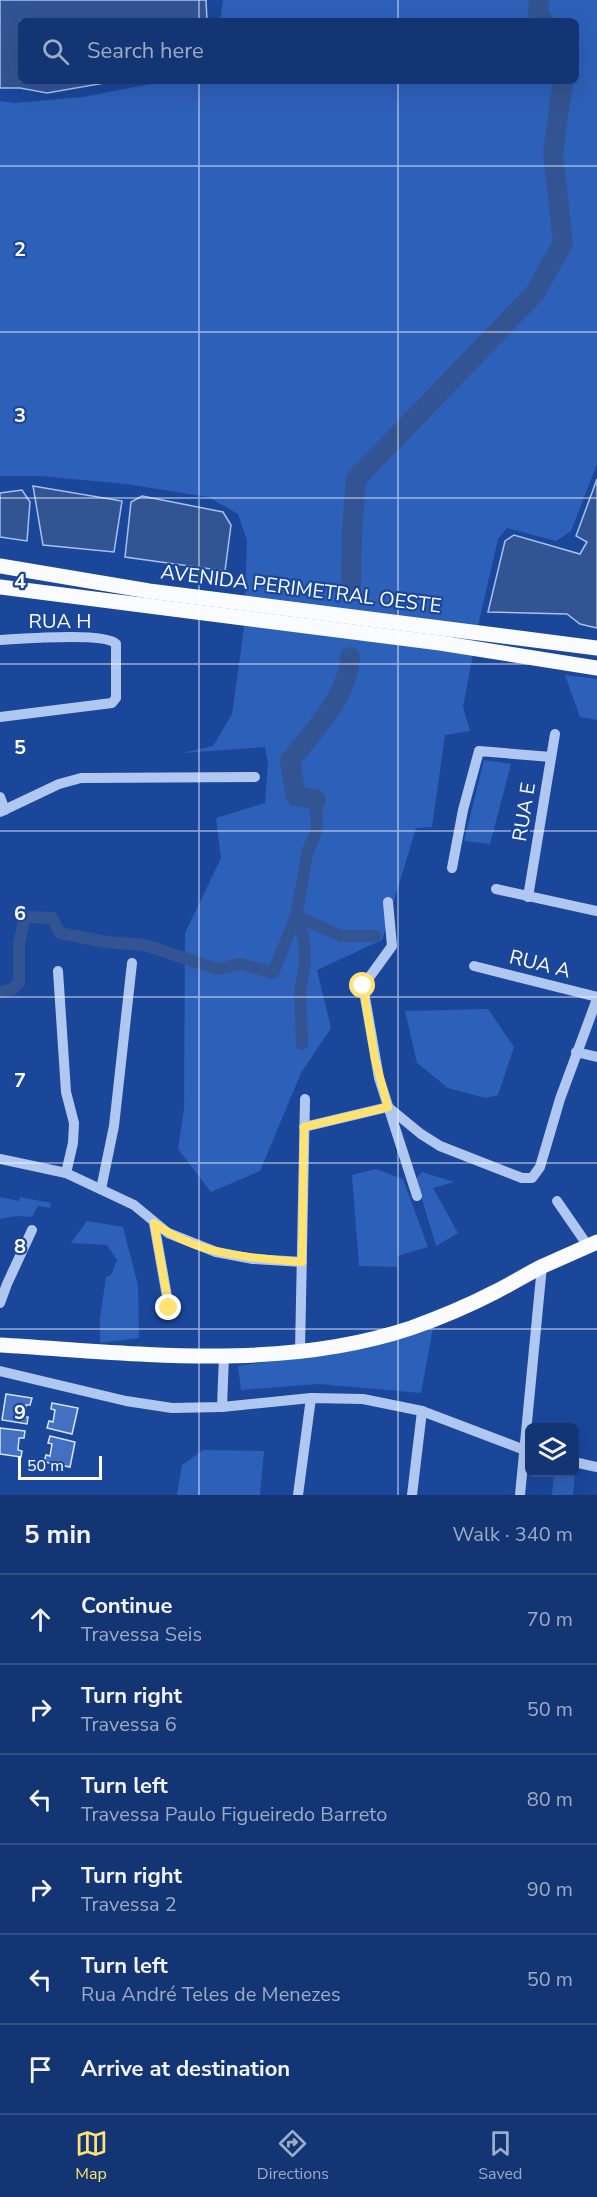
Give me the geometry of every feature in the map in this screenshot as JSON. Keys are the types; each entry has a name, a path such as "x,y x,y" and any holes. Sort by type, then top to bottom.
{"main road":[{"name":"AVENIDA PERIMETRAL OESTE","path":"0,566 149,591 597,648"},
{"name":"AVENIDA PERIMETRAL OESTE","path":"0,587 440,643 597,668"},
{"path":"0,1346 224,1356 300,1351 350,1344 411,1328 494,1293 542,1266 593,1244"}],"street":[{"name":"RUA H","path":"0,640 77,637 107,639 114,641 117,647 116,698 109,704 0,717"},
{"name":"RUA E","path":"528,897 555,734"},
{"path":"452,868 463,810 479,751 551,758"},
{"path":"0,797 2,811 59,784 81,778 255,777"},
{"path":"496,889 597,911"},
{"path":"388,902 392,946 363,986 375,1059 417,1196"},
{"path":"101,1189 114,1126 132,963"},
{"name":"RUA A","path":"474,966 597,998"},
{"path":"58,971 66,1092 74,1123 73,1143 66,1173"},
{"path":"388,1107 421,1134 440,1146 522,1178 534,1177 540,1167 576,1052 597,998"},
{"path":"576,1052 597,1057"},
{"path":"300,1351 305,1099"},
{"path":"304,1127 388,1107"},
{"path":"0,1159 66,1173 140,1209 168,1233 216,1252 302,1262"},
{"path":"557,1201 593,1244"},
{"path":"154,1223 169,1308"},
{"path":"0,1303 32,1230"},
{"path":"529,1423 542,1266"},
{"path":"222,1407 224,1356"},
{"path":"0,1371 153,1406 172,1408 222,1407 311,1398 363,1399 422,1411 525,1451"},
{"path":"298,1495 311,1398"},
{"path":"412,1495 422,1411"},
{"path":"579,1463 597,1467"},
{"path":"520,1495 525,1464"}],"shaded area":[{"path":"0,0 206,0 207,18 18,18 18,84 99,84 47,93 20,88 0,88"},
{"path":"223,0 597,0 597,464 571,531 556,541 507,528 498,539 463,707 470,731 445,735 432,827 416,828 382,940 317,970 331,1028 301,1073 260,1171 211,1192 178,1149 184,1109 185,933 221,858 216,818 265,803 268,764 265,747 182,753 213,746 232,714 244,628 247,540 238,514 208,497 126,484 40,476 0,476 0,101 14,103 83,97 150,84 579,84 579,18 220,18"},
{"path":"597,479 597,628 580,624 567,614 488,612 505,541 514,535 580,554 587,542 576,536"},
{"path":"33,486 122,501 114,552 43,545"},
{"path":"22,490 30,502 27,541 0,537 0,493"},
{"path":"142,496 223,512 231,525 225,571 125,557 131,502"},
{"path":"565,675 597,679 597,720 580,717"},
{"path":"484,760 511,764 490,844 464,841"},
{"path":"488,1009 514,1047 498,1095 485,1098 448,1088 417,1063 405,1011"},
{"path":"376,1169 403,1179 428,1247 397,1256 397,1267 359,1266 352,1175"},
{"path":"422,1172 454,1182 433,1188 458,1233 436,1246 416,1179"},
{"path":"0,1197 19,1201 20,1197 51,1203 50,1208 38,1206 32,1217 16,1216 0,1219"},
{"path":"87,1221 123,1227 138,1285 139,1338 100,1343 100,1318 106,1277 111,1275 117,1260 107,1245 71,1243"},
{"path":"433,1328 421,1393 319,1384 241,1390 238,1366 362,1348"},
{"path":"203,1450 264,1451 260,1495 177,1495 182,1465"},
{"path":"554,1477 575,1477 573,1495 552,1495"}],"building":[{"path":"6,1394 32,1398 30,1405 26,1405 24,1417 28,1417 27,1424 2,1420"},
{"path":"52,1403 78,1408 72,1434 47,1428 49,1421 53,1422 55,1410 51,1409"},
{"path":"0,1428 25,1431 24,1438 19,1438 18,1450 22,1451 21,1457 0,1454"},
{"path":"50,1436 75,1442 70,1467 44,1462 46,1455 50,1456 52,1444 48,1443"}],"waterway":[{"path":"539,0 538,13 541,18"},
{"path":"351,589 356,479 535,293 563,243 553,153 563,84"},
{"path":"316,800 296,796 290,761 319,725 336,699 348,672 350,657"},
{"path":"0,992 11,990 19,983 19,943 25,917 52,918 60,933 106,942 145,945 217,969 240,964 273,973 296,916 308,850 317,830 316,800"},
{"path":"296,916 304,940 305,964 300,992 302,1044"},
{"path":"296,916 341,936 375,936"}],"route":[{"path":"169,1308 154,1223 178,1238 216,1252 237,1257 302,1262 304,1127 388,1107 375,1059 363,986"}]}
